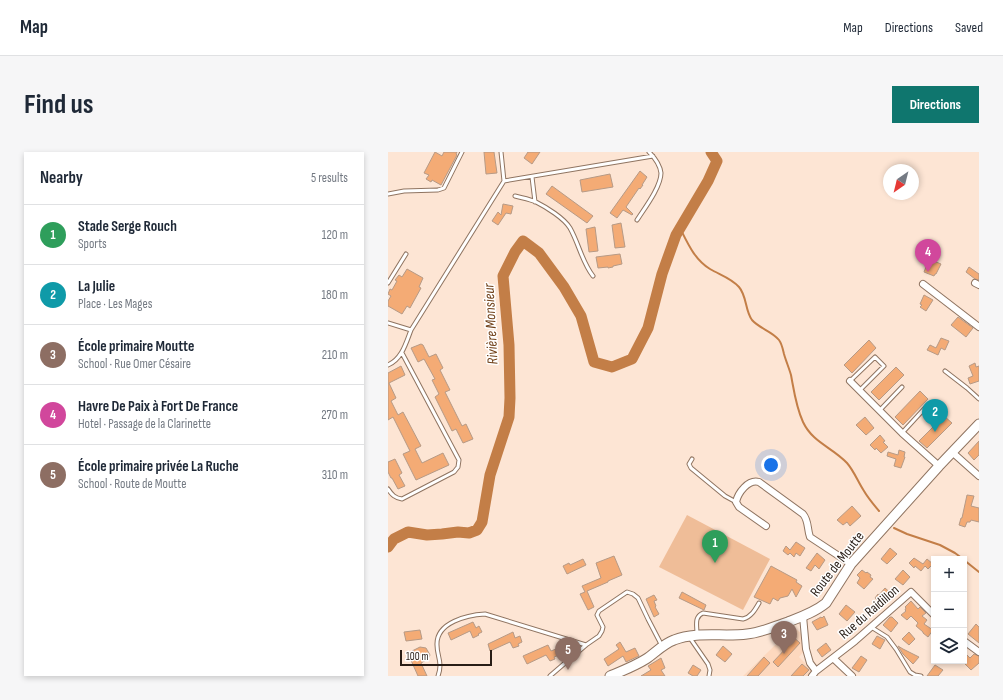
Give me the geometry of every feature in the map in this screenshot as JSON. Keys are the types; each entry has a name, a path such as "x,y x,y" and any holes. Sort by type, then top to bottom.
{"street":[{"path":"923,284 979,327"},
{"path":"850,381 902,433 939,466"},
{"name":"Route de Moutte","path":"610,676 626,673 662,646 674,640 693,636 747,634 771,628 824,606 852,564 939,466 979,424"},
{"path":"952,452 979,476"},
{"path":"766,526 740,507 736,502 736,499 750,482 759,482 803,514 806,518 810,537 852,564"},
{"name":"Rue du Raidillon","path":"814,674 911,592 931,612"},
{"path":"803,616 806,649 814,674"},
{"path":"967,643 979,652"},
{"path":"833,658 852,676"}],"lane":[{"path":"388,194 404,191 438,190 444,188 462,152"},
{"path":"388,365 402,353 411,330 504,182 501,152"},
{"path":"637,220 655,192 661,174 659,165 649,152"},
{"path":"504,182 653,156"},
{"path":"532,177 535,202"},
{"path":"515,196 535,202 548,209 570,227 587,268 592,276"},
{"path":"388,283 406,254"},
{"path":"388,323 411,330"},
{"path":"388,489 397,499 402,499 454,472 458,467 459,460 402,353"},
{"path":"850,381 875,357 884,366 860,390"},
{"path":"945,371 979,399"},
{"path":"880,410 902,387"},
{"path":"902,433 925,408"},
{"path":"692,459 689,464 691,468 725,496 736,502"},
{"path":"550,676 586,645 599,636 603,627 597,616 599,612 627,592 638,598 662,646"},
{"path":"709,676 710,670 708,664 693,636 699,615 703,613 743,619 754,612 759,602"},
{"path":"438,676 441,666 437,645 438,635 446,626 460,618 473,615 485,614 586,645"},
{"path":"871,627 887,637 910,672 921,676"}],"shaded area":[{"path":"687,515 770,559 743,610 659,567"},
{"path":"794,627 803,635 804,651 799,657 814,672 810,676 743,676"}],"building":[{"path":"435,152 442,156 444,152 457,152 457,155 441,185 432,180 431,182 426,179 429,175 424,173"},
{"path":"484,152 494,152 497,173 486,174"},
{"path":"528,152 540,152 532,164 524,158"},
{"path":"640,171 647,177 643,185 640,189 639,188 626,207 633,214 632,215 623,210 617,218 610,213"},
{"path":"610,174 613,187 582,192 580,180"},
{"path":"552,186 593,216 587,223 546,194"},
{"path":"503,204 513,206 511,214 506,213 498,225 492,221 498,212 501,215"},
{"path":"621,223 625,247 615,248 612,225"},
{"path":"595,227 598,251 589,252 586,229"},
{"path":"620,254 622,264 608,268 598,268 596,257"},
{"path":"929,259 941,264 934,276 924,272"},
{"path":"969,267 979,274 979,280 975,279 966,272"},
{"path":"407,269 423,278 419,287 421,288 410,308 407,306 402,314 388,306 388,301 391,296 388,294 390,289 392,290 397,281 395,280 399,275 402,277"},
{"path":"924,295 933,300 926,311 920,307 922,305 920,304"},
{"path":"958,317 973,328 966,337 951,325"},
{"path":"941,338 949,341 945,350 941,348 938,355 927,350 930,345 936,348"},
{"path":"869,340 876,348 852,373 844,365"},
{"path":"421,344 429,357 436,354 443,368 440,370 450,390 445,392 462,426 466,424 473,439 463,443 456,429 452,431 435,397 439,394 432,380 435,379 424,359 418,362 411,348"},
{"path":"975,363 976,367 979,366 979,381 970,384 968,378 973,376 969,366"},
{"path":"401,366 405,375 389,383 396,398 391,401 398,415 403,412 421,446 415,449 422,463 443,453 449,465 416,480 403,454 410,451 393,417 388,420 388,373"},
{"path":"896,367 904,375 879,400 871,392"},
{"path":"920,391 928,399 903,425 895,417"},
{"path":"944,416 952,423 927,448 919,441"},
{"path":"865,417 874,428 866,435 856,425"},
{"path":"880,435 885,441 883,442 888,447 881,453 870,445"},
{"path":"979,441 979,455 974,460 968,453"},
{"path":"899,450 905,452 905,457 901,468 894,466 896,459 887,456 888,452 898,455"},
{"path":"395,459 402,473 399,475 405,486 398,489 388,472 388,462"},
{"path":"967,495 974,496 971,506 979,508 979,522 971,520 970,522 967,522 965,527 959,525"},
{"path":"852,506 861,516 850,526 847,522 843,525 837,520"},
{"path":"796,542 805,548 800,556 796,553 794,557 790,553 788,555 783,551 786,546 790,550"},
{"path":"890,548 897,554 887,564 881,559"},
{"path":"817,553 825,560 819,569 815,565 811,571 806,568"},
{"path":"614,556 622,575 587,591 594,607 588,610 580,594 585,592 582,586 601,578 596,563"},
{"path":"914,558 923,564 927,559 931,562 931,566 928,569 925,566 921,571 915,566 914,568 909,563"},
{"path":"583,559 586,565 567,574 563,566 569,563 570,565"},
{"path":"771,566 797,580 796,582 802,586 796,597 792,589 788,596 780,598 778,601 773,598 770,604 754,597"},
{"path":"862,570 871,575 870,577 873,579 864,589 857,583 860,578 857,575"},
{"path":"903,570 910,577 903,585 895,579"},
{"path":"885,588 893,595 884,606 875,598"},
{"path":"682,592 706,605 704,610 679,598"},
{"path":"654,595 657,600 654,601 655,607 659,614 654,617 646,599"},
{"path":"911,601 918,609 920,607 926,613 922,616 927,620 924,624 931,629 931,633 928,637 916,626 918,623 911,616 907,620 901,615 906,611 905,607"},
{"path":"846,605 855,612 847,621 839,614"},
{"path":"824,616 828,625 817,630 812,622"},
{"path":"890,617 898,623 891,632 883,625"},
{"path":"473,622 476,628 479,626 482,632 478,634 479,635 473,638 470,631 451,640 448,633"},
{"path":"976,624 979,627 979,643 968,634"},
{"path":"420,630 422,639 406,641 404,632"},
{"path":"513,632 515,638 520,636 522,642 518,644 519,646 513,648 510,642 490,651 488,644"},
{"path":"909,632 915,639 909,645 902,639"},
{"path":"791,635 800,643 778,667 773,662 789,645 786,641"},
{"path":"877,636 885,640 880,649 872,644"},
{"path":"620,642 626,652 635,648 639,656 626,662 623,656 608,666 604,659 619,649 616,645"},
{"path":"826,643 831,650 822,657 817,650"},
{"path":"548,645 551,651 556,649 559,655 554,657 555,659 550,661 546,655 527,664 523,656"},
{"path":"723,646 732,654 725,662 716,655"},
{"path":"898,646 919,657 913,664 903,654"},
{"path":"420,647 426,648 430,655 428,659 421,663 427,676 418,676 410,658 415,655 412,651"},
{"path":"974,654 979,656 979,663 971,670 965,664 967,664 967,655 970,658"},
{"path":"861,656 867,660 859,672 852,668"},
{"path":"764,657 770,663 758,676 747,676"},
{"path":"661,658 665,668 661,670 665,676 641,676 651,670 648,666"},
{"path":"802,664 809,670 803,676 791,676"},
{"path":"693,665 701,670 697,676 693,676 688,673"},
{"path":"935,665 943,670 938,676 927,676"}],"waterway":[{"name":"Rivière Monsieur","path":"388,547 394,539 408,532 427,535 458,532 469,533 477,530 482,522 490,475 509,417 509,345 503,276 515,252 523,241 539,253 564,287 581,316 594,362 612,367 632,359 648,328 662,274 676,235 708,181 717,161 711,152"},
{"path":"680,228 692,251 700,261 739,287 742,291 752,320 773,334 779,340 782,345 791,375 799,411 807,429 817,440 847,463 867,496 879,511"},
{"path":"894,528 940,545 959,556"},
{"path":"967,562 979,572"}],"place":[{"name":"Havre De Paix à Fort De France","path":"928,272"},
{"name":"La Julie","path":"935,432"},
{"name":"Stade Serge Rouch","path":"715,563"},
{"name":"École primaire Moutte","path":"784,654"},
{"name":"École primaire privée La Ruche","path":"568,670"}]}
